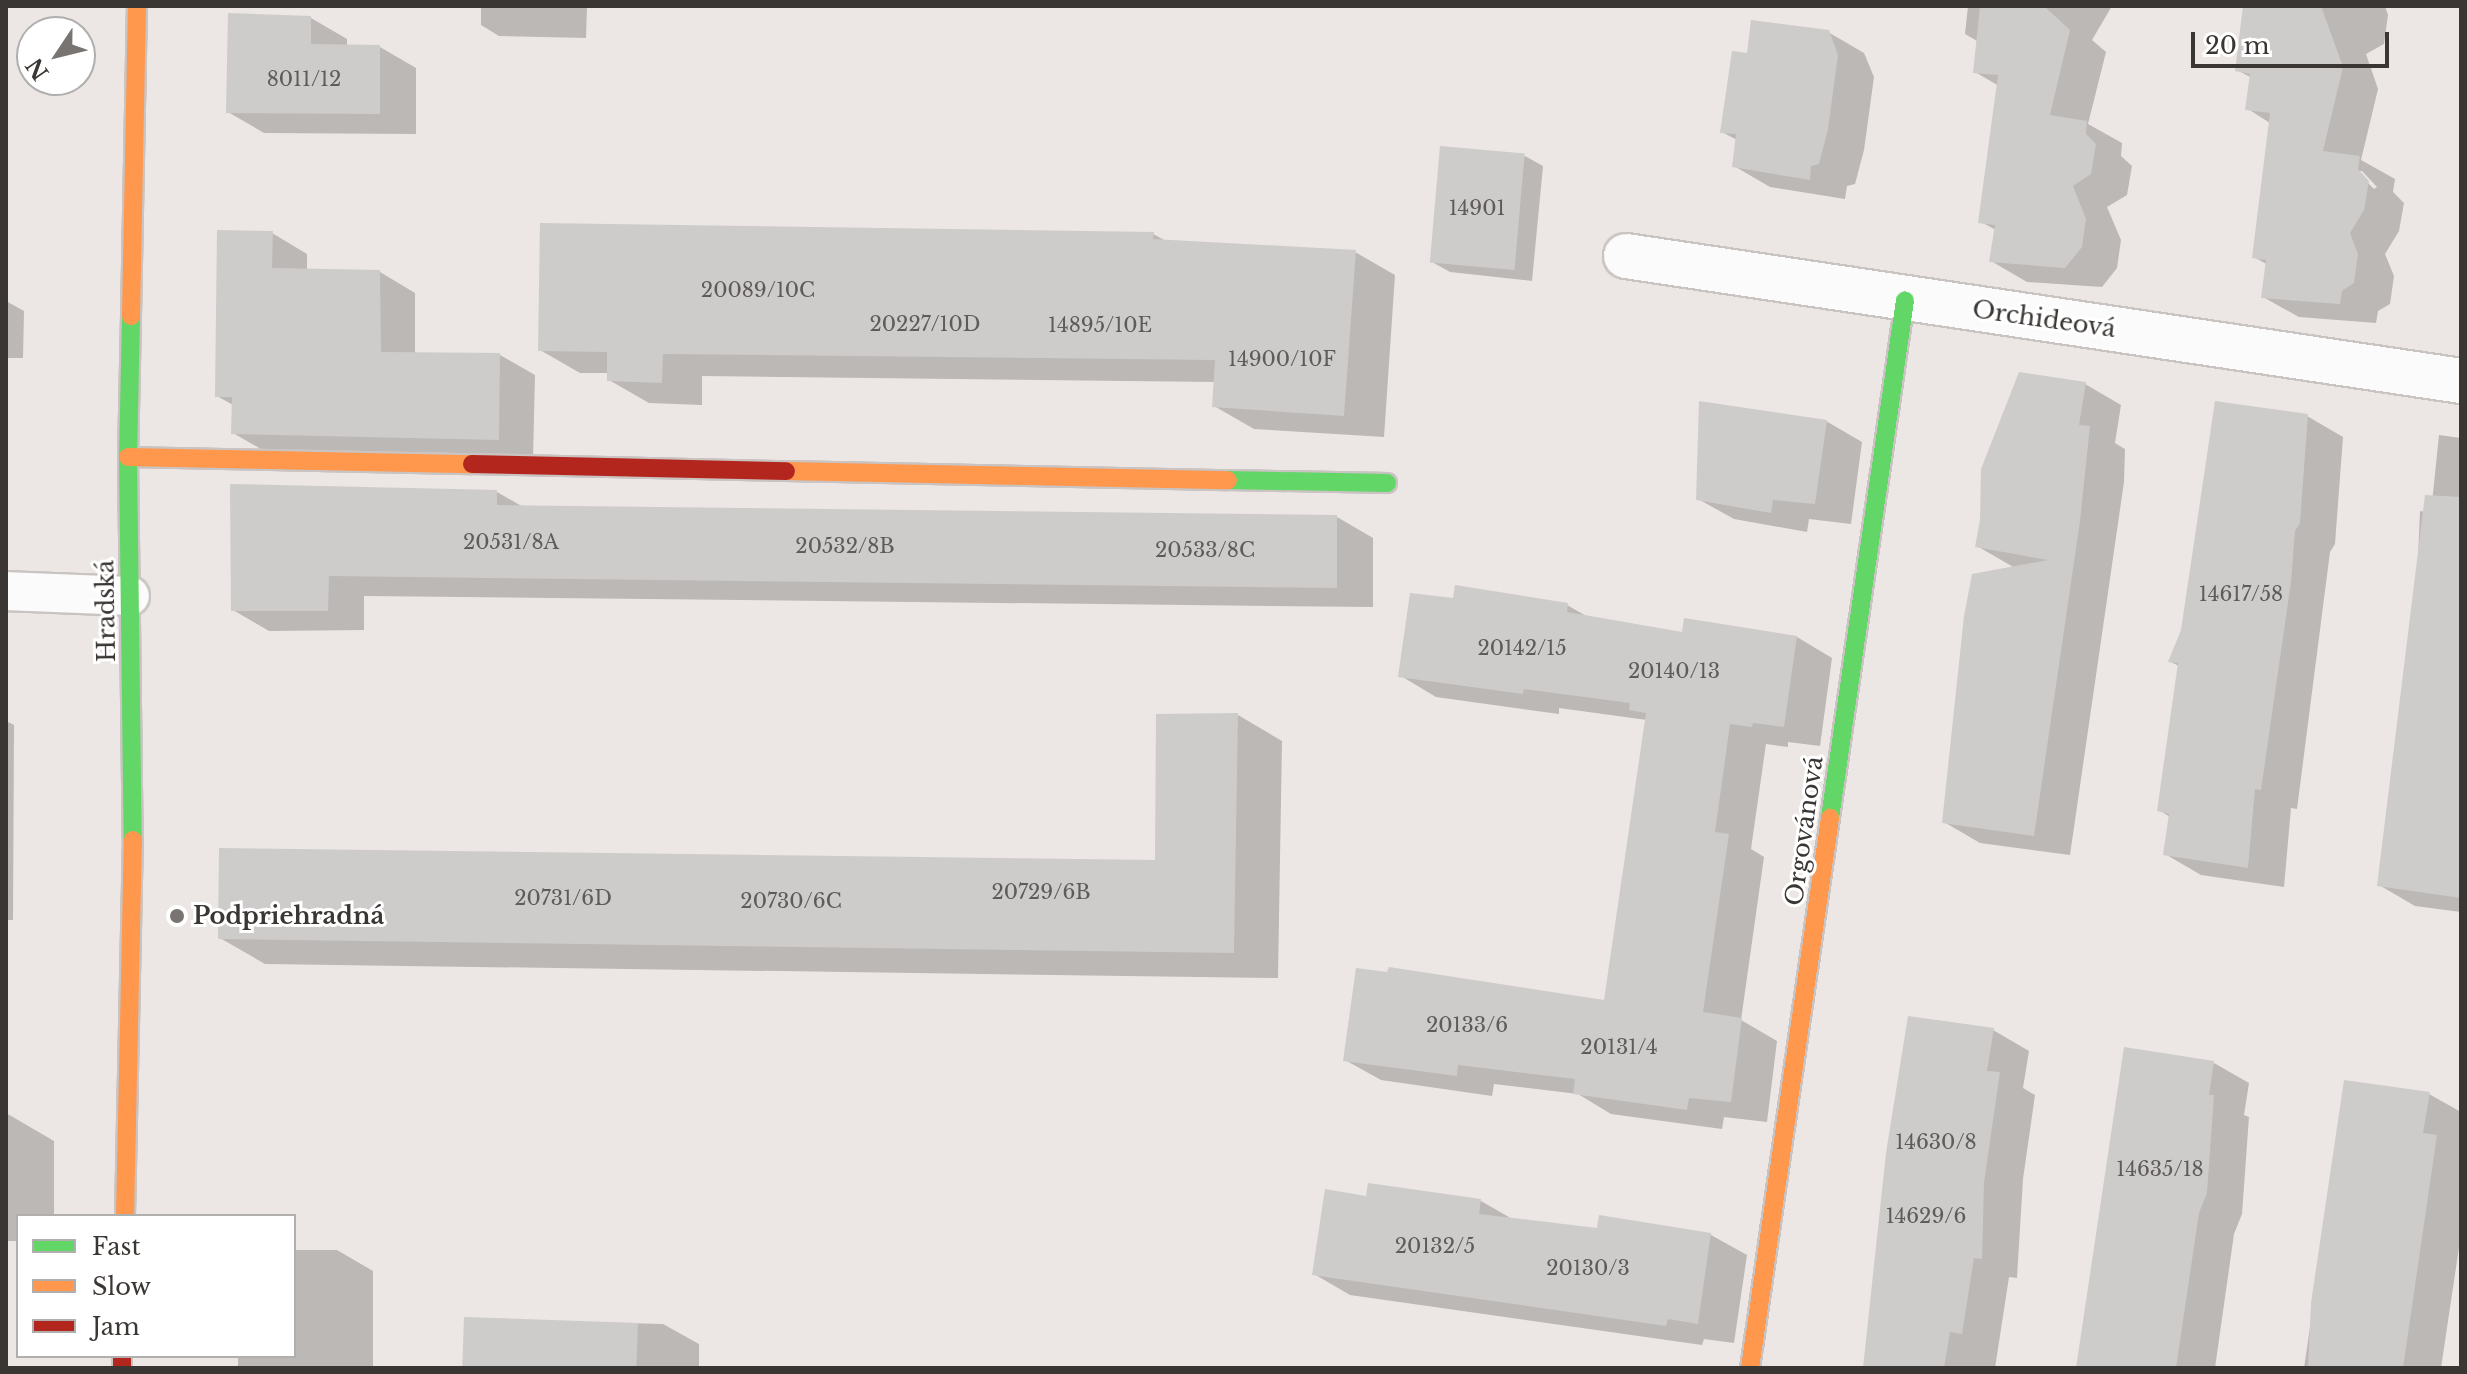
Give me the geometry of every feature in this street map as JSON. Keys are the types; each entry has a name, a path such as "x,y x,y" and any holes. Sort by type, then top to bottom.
{"street":[{"name":"Hradská","path":"125,1214 134,922 128,457 137,6"},
{"name":"Orchideová","path":"1626,256 2461,381"},
{"name":"Orgovánová","path":"1750,1368 1905,300"},
{"path":"128,457 1387,483"}],"lane":[{"path":"6,591 130,596"}],"building":[{"path":"1980,6 2044,6 2070,30 2050,115 2087,121 2086,134 2096,144 2091,174 2073,186 2086,219 2082,247 2065,268 1989,262 1995,225 1978,223 1998,75 1973,73"},
{"path":"2243,6 2321,6 2343,67 2323,151 2360,156 2358,169 2369,181 2364,210 2350,233 2358,254 2354,283 2342,291 2340,304 2261,298 2266,260 2252,258 2270,113 2245,110 2250,74 2235,71"},
{"path":"228,13 311,16 311,44 380,45 380,114 226,113"},
{"path":"1751,20 1829,30 1838,55 1828,129 1819,164 1811,166 1810,180 1732,167 1736,134 1720,133 1732,51 1747,53"},
{"path":"1440,146 1525,153 1514,270 1430,263"},
{"path":"540,223 1154,232 1153,239 1356,250 1344,416 1212,407 1215,360 663,354 662,383 607,381 607,352 538,351"},
{"path":"217,230 273,231 272,268 380,270 381,352 500,353 499,440 231,434 232,397 215,397"},
{"path":"2019,372 2086,382 2079,425 2090,426 2080,521 2034,836 1942,823 1964,616 1972,574 2048,560 1975,547 1980,520 1981,469"},
{"path":"1699,401 1827,420 1815,504 1773,500 1771,513 1696,500"},
{"path":"2215,401 2308,414 2300,523 2295,531 2291,582 2261,790 2255,789 2248,868 2163,855 2169,814 2157,811 2178,663 2168,662 2181,630"},
{"path":"230,484 497,490 497,505 1337,515 1337,588 329,576 328,611 231,611"},
{"path":"2425,495 2461,497 2461,898 2377,886"},
{"path":"1455,585 1568,603 1567,612 1682,632 1684,618 1797,636 1784,727 1730,724 1715,832 1729,834 1703,1012 1742,1018 1731,1102 1689,1098 1687,1110 1573,1094 1575,1079 1458,1065 1457,1076 1343,1061 1356,968 1387,972 1389,967 1604,1000 1646,713 1629,710 1630,703 1524,689 1523,694 1398,677 1410,593 1453,598"},
{"path":"1238,713 1234,953 218,939 219,848 1155,860 1156,714"},
{"path":"1908,1016 1994,1028 1987,1071 2000,1072 1984,1183 1982,1259 1974,1258 1962,1334 1950,1332 1944,1368 1863,1368 1886,1153"},
{"path":"2124,1047 2214,1061 2209,1095 2214,1095 2207,1193 2199,1213 2176,1368 2076,1368"},
{"path":"2344,1080 2430,1092 2423,1133 2437,1135 2403,1368 2308,1368 2311,1303"},
{"path":"1368,1183 1481,1199 1479,1214 1597,1228 1599,1215 1711,1233 1698,1324 1668,1319 1666,1326 1312,1275 1325,1189 1366,1196"},
{"path":"464,1317 638,1323 636,1368 462,1368"}],"traffic: fast":[{"path":"1830,818 1905,300"},
{"path":"131,316 128,457 133,840"},
{"path":"1228,480 1387,483"}],"traffic: slow":[{"path":"131,316 137,6"},
{"path":"128,457 472,464"},
{"path":"786,471 1228,480"},
{"path":"1750,1368 1830,818"},
{"path":"125,1214 133,840"}],"traffic: jam":[{"path":"472,464 786,471"},
{"path":"122,1358 122,1368"}],"place":[{"name":"Podpriehradná","path":"177,916"}]}
